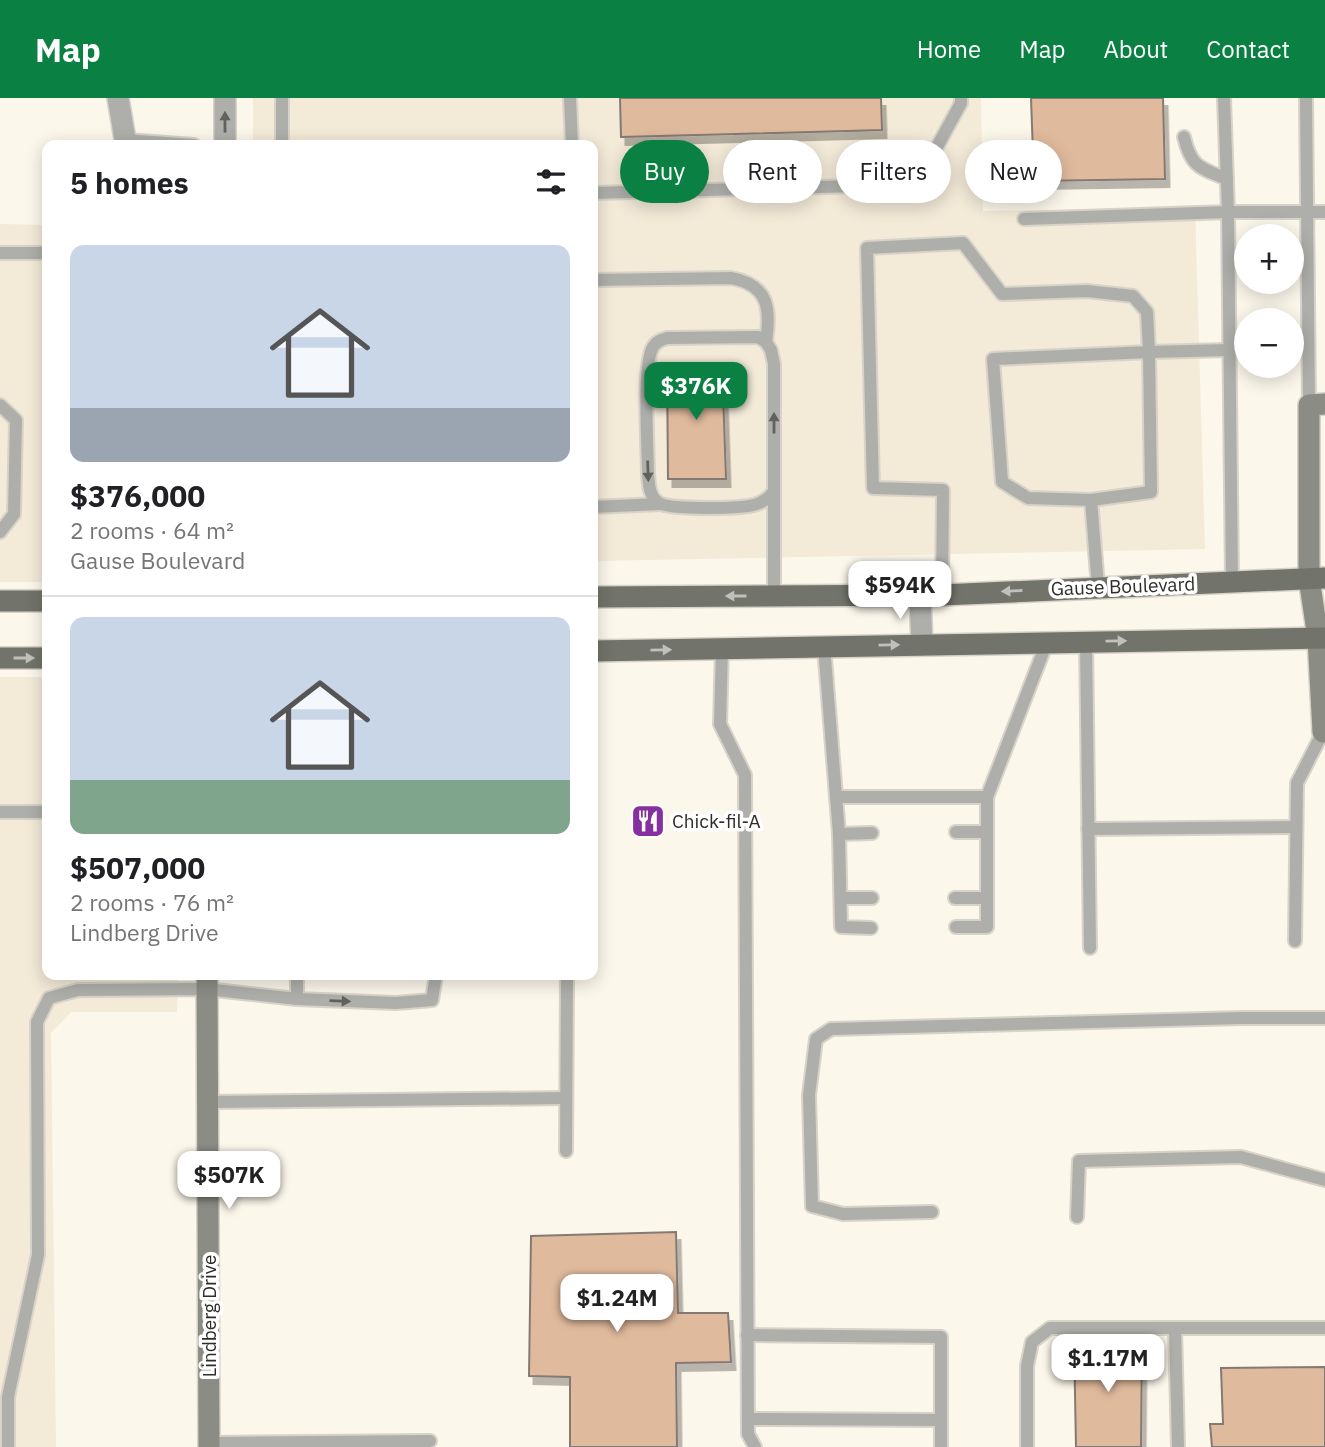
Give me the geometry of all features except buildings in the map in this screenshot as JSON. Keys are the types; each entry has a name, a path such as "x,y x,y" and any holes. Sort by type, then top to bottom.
{"main road":[{"name":"Gause Boulevard","path":"598,597 942,595 1317,578"},
{"path":"0,601 42,601"},
{"path":"598,651 1322,638"},
{"path":"0,658 42,658"}],"street":[{"path":"118,98 126,140"},
{"path":"225,98 225,140"},
{"path":"1317,404 1317,578 1322,638 1324,732"},
{"path":"920,595 922,645"},
{"name":"Lindberg Drive","path":"206,982 209,1445"}],"lane":[{"path":"282,98 282,140"},
{"path":"570,98 572,140"},
{"path":"598,193 857,186 932,156 961,103 961,98"},
{"path":"1224,98 1228,212 1232,581"},
{"path":"1306,98 1307,212 1317,404"},
{"path":"1184,137 1188,154 1197,167 1227,179"},
{"path":"1024,219 1228,212 1325,212"},
{"path":"942,595 943,489 873,488 867,248 963,243 1002,294 1087,290 1133,296 1147,312 1149,352 1151,492 1091,500 1028,498 1002,482 993,359 1149,352 1229,350"},
{"path":"0,253 42,253"},
{"path":"598,280 743,280 763,295 768,307 766,342"},
{"path":"660,504 649,489 648,474 648,364 653,346 667,338 758,337 766,342 771,350 774,364 774,596"},
{"path":"0,405 16,420 14,514 0,532"},
{"path":"598,507 660,504 743,507 769,498 774,491"},
{"path":"1091,500 1098,587"},
{"path":"956,927 987,927 987,797 1047,642"},
{"path":"1086,642 1090,948"},
{"path":"824,646 839,834 841,927 871,928"},
{"path":"722,648 720,724 745,775 748,1434 755,1447"},
{"path":"1295,941 1297,783 1324,732"},
{"path":"836,797 987,797"},
{"path":"0,812 42,812"},
{"path":"1088,830 1296,827"},
{"path":"956,832 986,832"},
{"path":"839,834 872,833"},
{"path":"841,898 872,898"},
{"path":"956,898 987,898"},
{"path":"297,980 297,999"},
{"path":"8,1447 8,1397 38,1255 37,1022 49,998 78,990 206,982 297,999 396,1003 432,1000 435,980"},
{"path":"566,1151 567,980"},
{"path":"932,1212 843,1214 812,1206 809,1095 816,1039 831,1029 1242,1017 1325,1018"},
{"path":"207,1102 566,1098"},
{"path":"1077,1217 1079,1161 1241,1157 1325,1180"},
{"path":"1027,1447 1027,1366 1031,1342 1050,1328 1325,1328"},
{"path":"1175,1328 1178,1447"},
{"path":"747,1335 942,1337 941,1447"},
{"path":"748,1419 941,1420"},
{"path":"209,1445 430,1441"}],"shaded area":[{"path":"253,98 981,98 982,140 965,140 965,203 983,203 983,211 1195,207 1205,549 598,561 598,140 253,140"},
{"path":"0,224 42,225 42,582 0,582"},
{"path":"0,677 42,677 42,980 178,980 177,1012 71,1012 51,1033 56,1447 0,1447"}],"place":[{"name":"Chick-fil-A","path":"648,821"}]}
